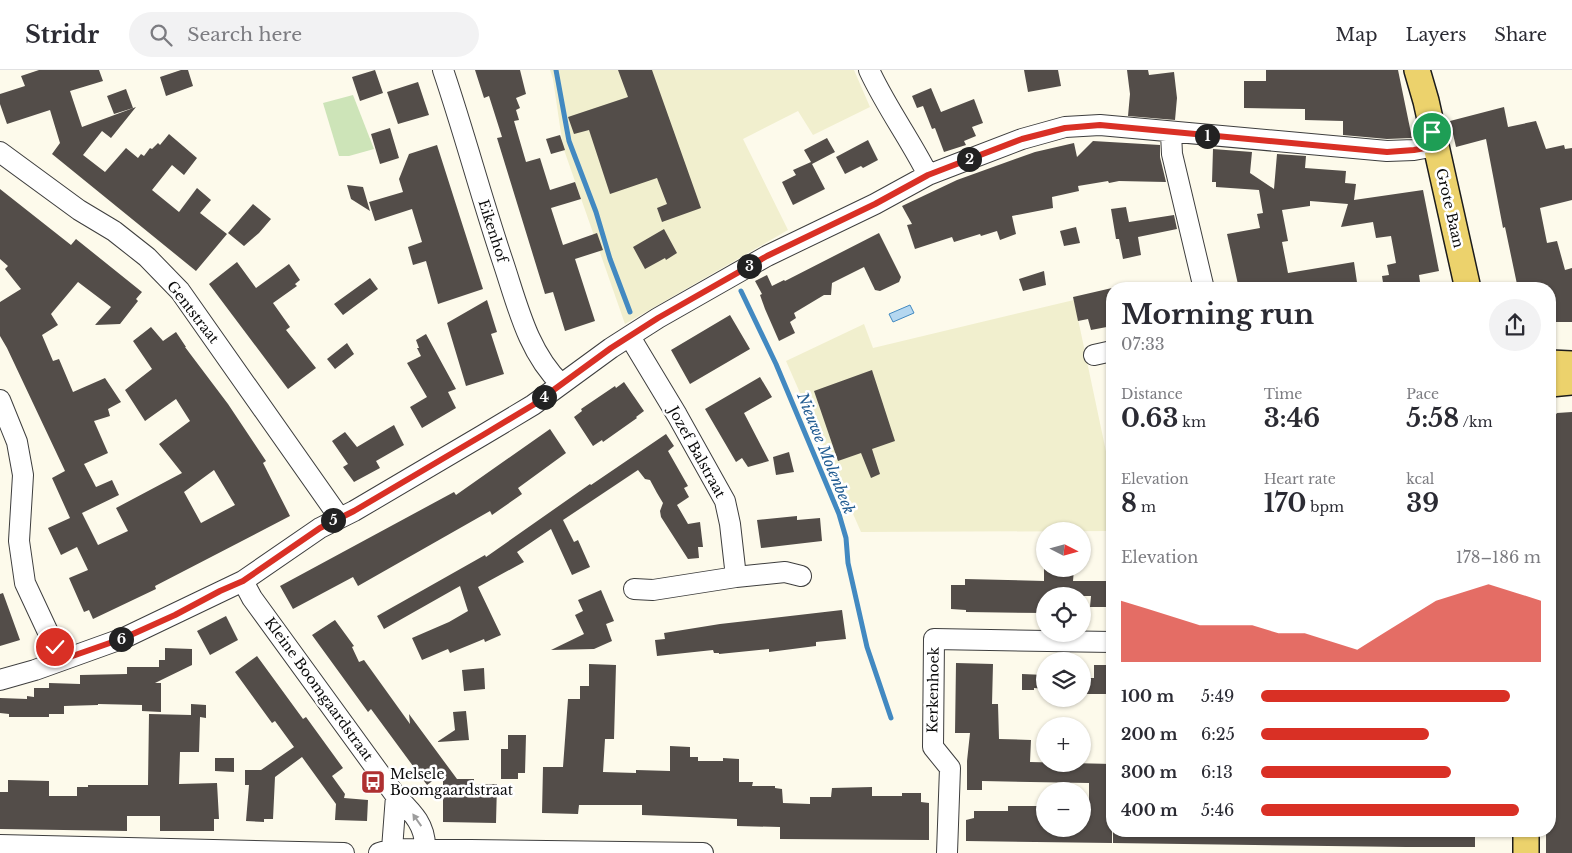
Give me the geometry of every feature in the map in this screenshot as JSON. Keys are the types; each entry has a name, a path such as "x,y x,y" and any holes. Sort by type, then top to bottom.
{"main road":[{"name":"Grote Baan","path":"1417,70 1426,101 1466,282"},
{"path":"1556,363 1572,364"},
{"path":"1556,383 1572,382"},
{"path":"1526,837 1526,853"}],"street":[{"name":"Eikenhof","path":"443,70 527,335 550,374 561,384"},
{"path":"869,70 882,97 915,149 928,175"},
{"path":"0,680 35,670 124,638 243,581 320,528 354,511 533,405 611,348 658,318 760,260 875,204 928,175 1022,139 1065,128 1100,125 1387,152 1436,146"},
{"path":"1171,133 1172,154 1202,282"},
{"name":"Gentstraat","path":"0,152 79,210 114,231 147,257 180,292 339,517"},
{"name":"Jozef Balstraat","path":"630,337 677,414 725,501 730,524 736,577"},
{"path":"0,400 17,442 23,475 19,541 25,584 61,660"},
{"path":"634,590 653,590 736,577 785,572 801,576"},
{"name":"Kleine Boomgaardstraat","path":"243,581 252,598 396,796 422,826 426,838 425,849"},
{"name":"Kerkenhoek","path":"947,853 950,768 933,747 934,639 1106,642"},
{"path":"396,796 386,851 425,849 703,853"},
{"path":"0,845 344,853"}],"shaded area":[{"path":"550,70 854,70 870,107 813,135 798,111 743,139 788,230 625,324 563,147"},
{"path":"1074,300 1106,452 1106,531 1091,531 1091,522 1036,522 1036,531 861,532 786,361 864,324 873,348"}],"green space":[{"path":"353,95 374,149 349,156 339,156 323,103"}],"water":[{"path":"910,305 914,313 893,322 889,314"}],"building":[{"path":"39,70 99,70 103,81 70,91 82,127 136,107 111,138 102,131 83,155 105,172 126,148 138,158 141,154 144,156 150,148 152,149 158,143 160,145 169,134 197,158 184,175 172,165 152,190 179,212 197,188 211,200 200,213 227,234 196,271 52,154 60,143 50,110 7,124 0,104 0,94 25,86 21,76"},
{"path":"181,70 188,70 193,86 166,96 160,77"},
{"path":"375,70 383,93 360,101 352,77"},
{"path":"475,70 520,70 526,94 516,98 520,108 516,110 519,120 514,121 526,162 540,158 550,190 575,182 581,199 551,208 563,245 597,233 603,250 575,259 595,321 565,331 553,292 545,294 497,138 502,137 489,96 484,98"},
{"path":"618,70 652,70 701,208 662,222 657,208 667,204 657,178 610,194 589,130 574,134 568,117 628,97"},
{"path":"1024,70 1058,70 1061,86 1028,92"},
{"path":"1127,70 1148,70 1149,75 1174,72 1177,98 1175,120 1128,116 1130,94"},
{"path":"1266,70 1398,70 1412,138 1387,139 1343,135 1343,121 1305,120 1305,109 1244,108 1244,81 1266,81"},
{"path":"418,82 429,115 398,124 387,92"},
{"path":"931,88 941,112 974,99 983,123 972,127 976,136 964,141 966,145 944,152 935,128 932,129 923,106 917,108 912,96"},
{"path":"126,89 133,108 114,114 107,96"},
{"path":"1504,107 1508,127 1536,121 1546,149 1564,145 1565,149 1572,148 1572,200 1540,208 1547,243 1557,241 1565,270 1572,268 1572,322 1556,322 1556,282 1517,282 1505,227 1503,228 1486,139 1456,147 1450,121"},
{"path":"390,128 399,158 380,164 371,134"},
{"path":"560,135 565,150 551,154 546,139"},
{"path":"827,138 835,152 812,164 825,189 793,205 782,182 796,175 793,170 811,162 804,150"},
{"path":"868,140 878,160 863,168 861,166 845,174 836,157"},
{"path":"1093,141 1160,145 1160,157 1166,182 1119,181 1109,183 1108,181 1078,186 1079,191 1052,197 1053,208 1012,216 1016,234 1000,240 997,231 954,242 952,237 915,249 907,225 912,224 902,206 957,180 1035,152 1074,143 1077,157"},
{"path":"437,145 483,289 438,304 426,261 413,265 408,247 422,242 412,209 375,221 369,202 403,192 399,179 409,154"},
{"path":"1213,149 1252,152 1250,173 1274,189 1277,154 1306,156 1305,168 1346,171 1345,183 1356,184 1354,200 1423,190 1439,271 1419,275 1420,282 1383,282 1382,276 1389,275 1387,265 1396,263 1391,236 1376,238 1373,222 1341,227 1348,204 1310,201 1310,206 1282,210 1288,241 1282,242 1288,273 1354,262 1357,282 1237,282 1227,234 1260,228 1257,214 1263,213 1259,190 1216,187 1216,182 1212,182"},
{"path":"347,185 363,187 370,211 351,199"},
{"path":"0,189 71,245 76,239 142,292 136,299 138,301 120,324 95,325 111,307 78,282 51,314 58,325 42,335 53,361 59,359 73,392 105,378 121,402 108,409 110,416 94,421 108,453 84,464 96,487 112,480 119,495 82,513 98,545 128,531 116,508 182,473 159,444 190,421 176,399 145,421 125,390 152,369 133,341 151,327 163,341 176,332 266,461 263,463 290,516 155,586 156,589 93,619 89,610 84,612 69,578 88,570 77,547 61,555 48,528 70,518 52,478 65,471 0,336 0,302 21,289 5,269 8,266 0,259","holes":["214,470 235,505 201,523 184,492"]},
{"path":"253,204 271,219 244,246 228,233"},
{"path":"1126,207 1129,222 1174,215 1177,229 1138,237 1141,255 1123,259 1119,239 1116,239 1111,209"},
{"path":"1076,227 1080,243 1064,246 1060,231"},
{"path":"664,229 677,253 645,269 633,247"},
{"path":"879,233 901,277 899,282 880,291 875,290 864,267 832,283 831,295 824,295 794,313 796,318 790,322 795,333 779,341 765,309 760,295 762,294 755,281 767,275 772,286 785,281"},
{"path":"237,262 256,288 289,264 300,280 295,284 297,286 273,303 290,327 286,330 316,368 288,389 209,284"},
{"path":"1044,271 1046,285 1023,291 1019,279"},
{"path":"370,278 378,289 343,315 334,304"},
{"path":"1106,289 1106,327 1091,330 1088,319 1078,321 1073,297"},
{"path":"487,300 497,332 491,334 504,374 466,386 447,323"},
{"path":"730,315 750,349 690,384 671,350"},
{"path":"426,334 456,389 448,392 456,408 422,428 410,407 427,397 407,363 421,356 416,340"},
{"path":"347,343 354,354 335,369 327,359"},
{"path":"872,370 895,441 872,449 880,474 871,478 861,453 838,461 814,391"},
{"path":"760,377 772,397 744,413 769,461 748,467 742,458 736,462 705,409"},
{"path":"624,382 644,411 603,442 602,440 593,446 574,417 582,411 581,409"},
{"path":"1572,412 1572,853 1546,853 1546,837 1556,837 1557,413"},
{"path":"394,425 404,445 376,461 380,468 354,482 343,467 348,464 332,441 345,432 357,447"},
{"path":"550,429 566,453 518,488 522,494 492,515 490,511 358,586 353,577 293,609 280,586 454,492 456,495"},
{"path":"666,434 674,446 668,451 688,486 684,488 689,497 677,505 688,524 700,522 703,547 698,547 699,558 688,559 661,517 660,511 663,503 650,480 645,479 638,470 563,520 574,542 578,540 590,567 572,575 551,529 517,552 524,562 478,587 501,635 485,642 484,639 450,653 448,649 422,660 412,638 449,622 468,611 460,586 384,629 377,616 485,555 486,557 590,484"},
{"path":"789,452 794,472 776,475 773,457"},
{"path":"797,516 797,520 820,518 822,541 761,548 757,520"},
{"path":"1044,578 1073,578 1073,581 1106,581 1106,607 1091,607 1091,587 1036,587 1036,613 966,612 966,610 951,609 951,585 965,585 965,579 1044,581"},
{"path":"601,590 614,621 606,624 612,641 594,649 551,650 584,634 575,615 583,611 578,600"},
{"path":"3,593 20,640 0,646 0,594"},
{"path":"842,610 846,639 816,642 816,646 769,652 769,649 719,654 714,653 713,650 657,656 655,640 665,639 664,633 720,624"},
{"path":"226,616 238,640 210,655 197,631"},
{"path":"335,620 354,646 352,647 359,662 364,660 410,724 409,714 457,779 474,779 474,785 497,784 496,823 443,822 443,773 427,785 371,709 368,712 312,635"},
{"path":"165,648 192,649 192,665 155,683 161,683 161,712 142,711 142,705 98,704 64,706 64,714 49,714 49,717 9,717 9,714 0,713 0,698 27,699 27,696 34,697 34,688 49,688 49,683 80,684 80,675 127,674 127,667 159,667 159,660 165,660"},
{"path":"257,656 303,719 306,717 343,768 332,776 345,794 344,798 368,800 367,821 335,820 336,804 302,757 275,777 273,819 264,819 264,822 246,821 249,785 245,785 245,770 261,770 294,747 275,721 272,723 235,672"},
{"path":"956,663 993,664 992,704 998,704 999,739 1031,740 1030,762 1036,762 1036,772 1091,772 1091,763 1106,764 1106,837 1112,837 1112,843 966,841 966,820 974,818 974,811 1008,811 1008,806 1036,806 1036,837 1091,837 1091,782 982,781 982,790 967,790 967,761 970,733 955,733"},
{"path":"589,664 616,665 614,739 605,739 603,772 636,773 636,770 670,771 670,746 690,747 690,757 698,757 698,761 723,761 723,758 739,759 739,782 753,782 752,786 775,786 775,788 782,789 783,803 810,804 810,797 831,797 832,788 872,787 872,796 902,796 902,793 921,793 921,802 929,803 929,840 780,839 780,827 737,826 737,819 642,815 642,805 579,805 578,814 542,813 543,767 563,767 568,699 580,699 580,686 589,686"},
{"path":"1094,665 1106,665 1106,694 1091,694 1091,678 1094,678"},
{"path":"484,668 485,689 464,691 462,670"},
{"path":"1022,674 1036,675 1036,688 1034,690 1022,690"},
{"path":"191,704 206,705 206,718 200,717 199,752 180,752 179,784 217,783 219,819 214,819 214,831 160,831 160,816 127,816 127,831 0,829 0,792 8,792 8,780 49,781 49,796 77,796 77,787 88,787 88,785 148,785 149,714 191,715"},
{"path":"466,711 469,740 437,742 455,730 453,712"},
{"path":"508,735 526,735 525,773 518,773 518,779 501,779 501,749 508,749"},
{"path":"215,758 234,758 234,772 215,771"},
{"path":"1113,837 1475,837 1475,847 1113,843"}],"waterway":[{"name":"Nieuwe Molenbeek","path":"556,70 569,141 596,212 610,259 630,312"},
{"name":"Nieuwe Molenbeek","path":"741,291 776,364 839,514 846,538 848,563 867,647 891,718"}],"place":[{"name":"Melsele Boomgaardstraat","path":"373,782"}],"route":[{"path":"55,647 61,660 124,638 243,581 320,528 354,511 533,405 611,348 658,318 738,272 875,204 928,175 1022,139 1065,128 1100,125 1387,152 1436,146 1432,132"}]}
